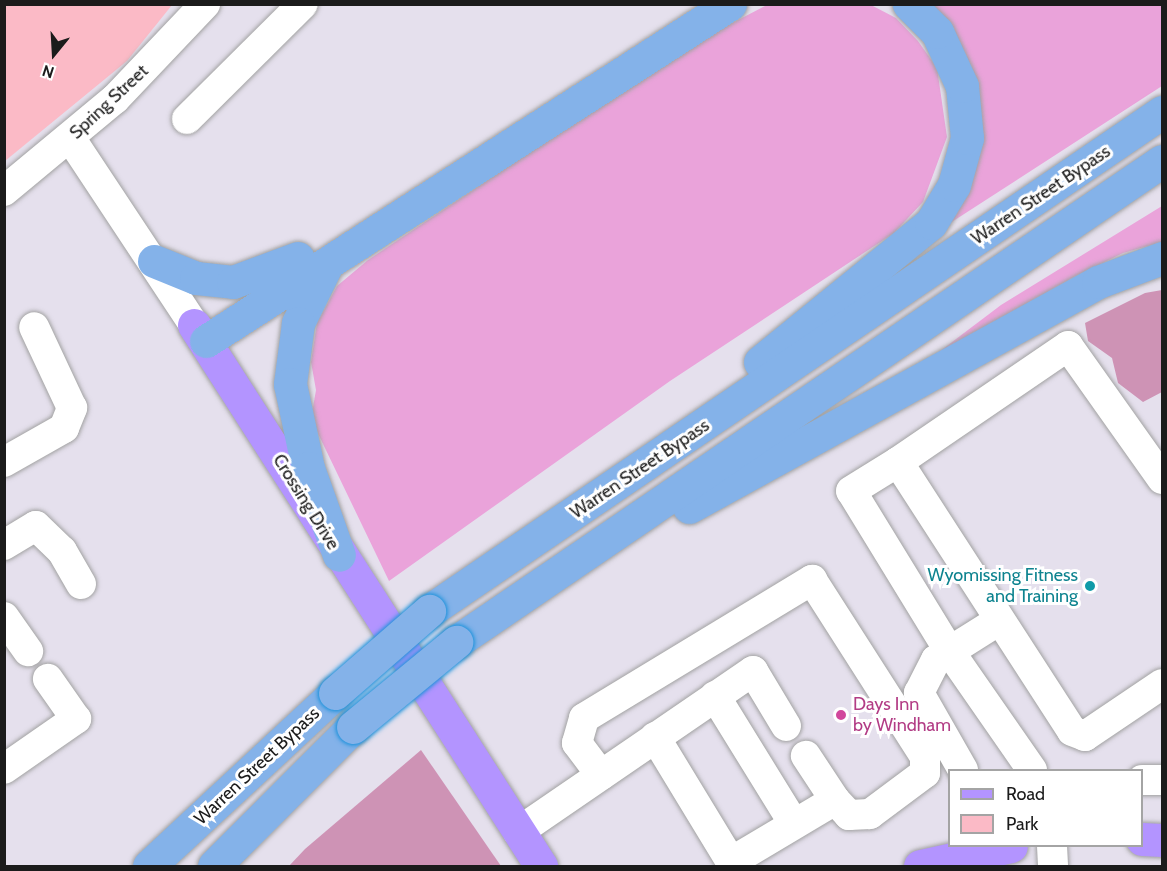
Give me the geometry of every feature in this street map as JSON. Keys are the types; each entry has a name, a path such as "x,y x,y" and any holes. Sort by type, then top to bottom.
{"highway":[{"path":"154,261 196,278 233,282 314,260 694,4"},
{"path":"200,333 314,260 730,4"},
{"path":"458,591 553,506 787,343 943,207 961,164 967,112 953,60 937,32 909,4"},
{"name":"Warren Street Bypass","path":"149,867 335,693 429,611 1162,112"},
{"name":"Warren Street Bypass","path":"214,867 353,728 456,642 1162,161"},
{"path":"501,611 1098,282 1162,258"},
{"path":"314,260 298,323 290,384 308,468 339,555"}],"main road":[{"name":"Crossing Drive","path":"200,333 339,555 541,867"},
{"path":"1143,839 1162,840"},
{"path":"920,867 992,847"}],"street":[{"name":"Spring Street","path":"4,191 71,138 205,4"},
{"path":"187,119 303,4"},
{"name":"Crossing Drive","path":"71,138 200,333"},
{"path":"4,462 64,428 72,408 34,327"},
{"path":"1031,769 948,649 851,491 898,462 1068,346 1162,479"},
{"path":"898,462 998,621 1072,731 1085,736 1162,684"},
{"path":"4,545 36,526 62,551 81,584"},
{"path":"601,775 577,743 584,718 812,580 925,757 925,773 870,814 849,814 835,800 806,756"},
{"path":"4,617 28,651"},
{"path":"962,769 919,693 936,660 948,649 998,621"},
{"path":"716,637 741,679"},
{"path":"518,832 753,671 786,726"},
{"path":"4,769 76,719 48,679"},
{"path":"715,696 794,824"},
{"path":"656,737 731,861 835,800"},
{"path":"1143,780 1162,780"},
{"path":"1052,847 1053,867"}],"shaded area":[{"path":"767,5 871,5 896,18 918,41 937,68 947,137 923,202 894,233 670,381 389,581 311,419 316,390 311,362 317,323 337,286 368,260 694,43"},
{"path":"926,5 1162,5 1162,86 944,227 980,153 982,120 978,82 964,51 945,21"},
{"path":"1162,206 1162,242 1123,253 1072,278 927,361 1001,305"},
{"path":"1162,290 1162,392 1143,402 1118,383 1112,358 1088,341 1085,323 1145,293"},
{"path":"421,750 501,866 289,866 305,849"}],"green space":[{"path":"5,4 172,5 127,61 5,161"}],"place":[{"name":"Wyomissing Fitness and Training","path":"1090,586"},
{"name":"Days Inn by Windham","path":"841,715"}]}
